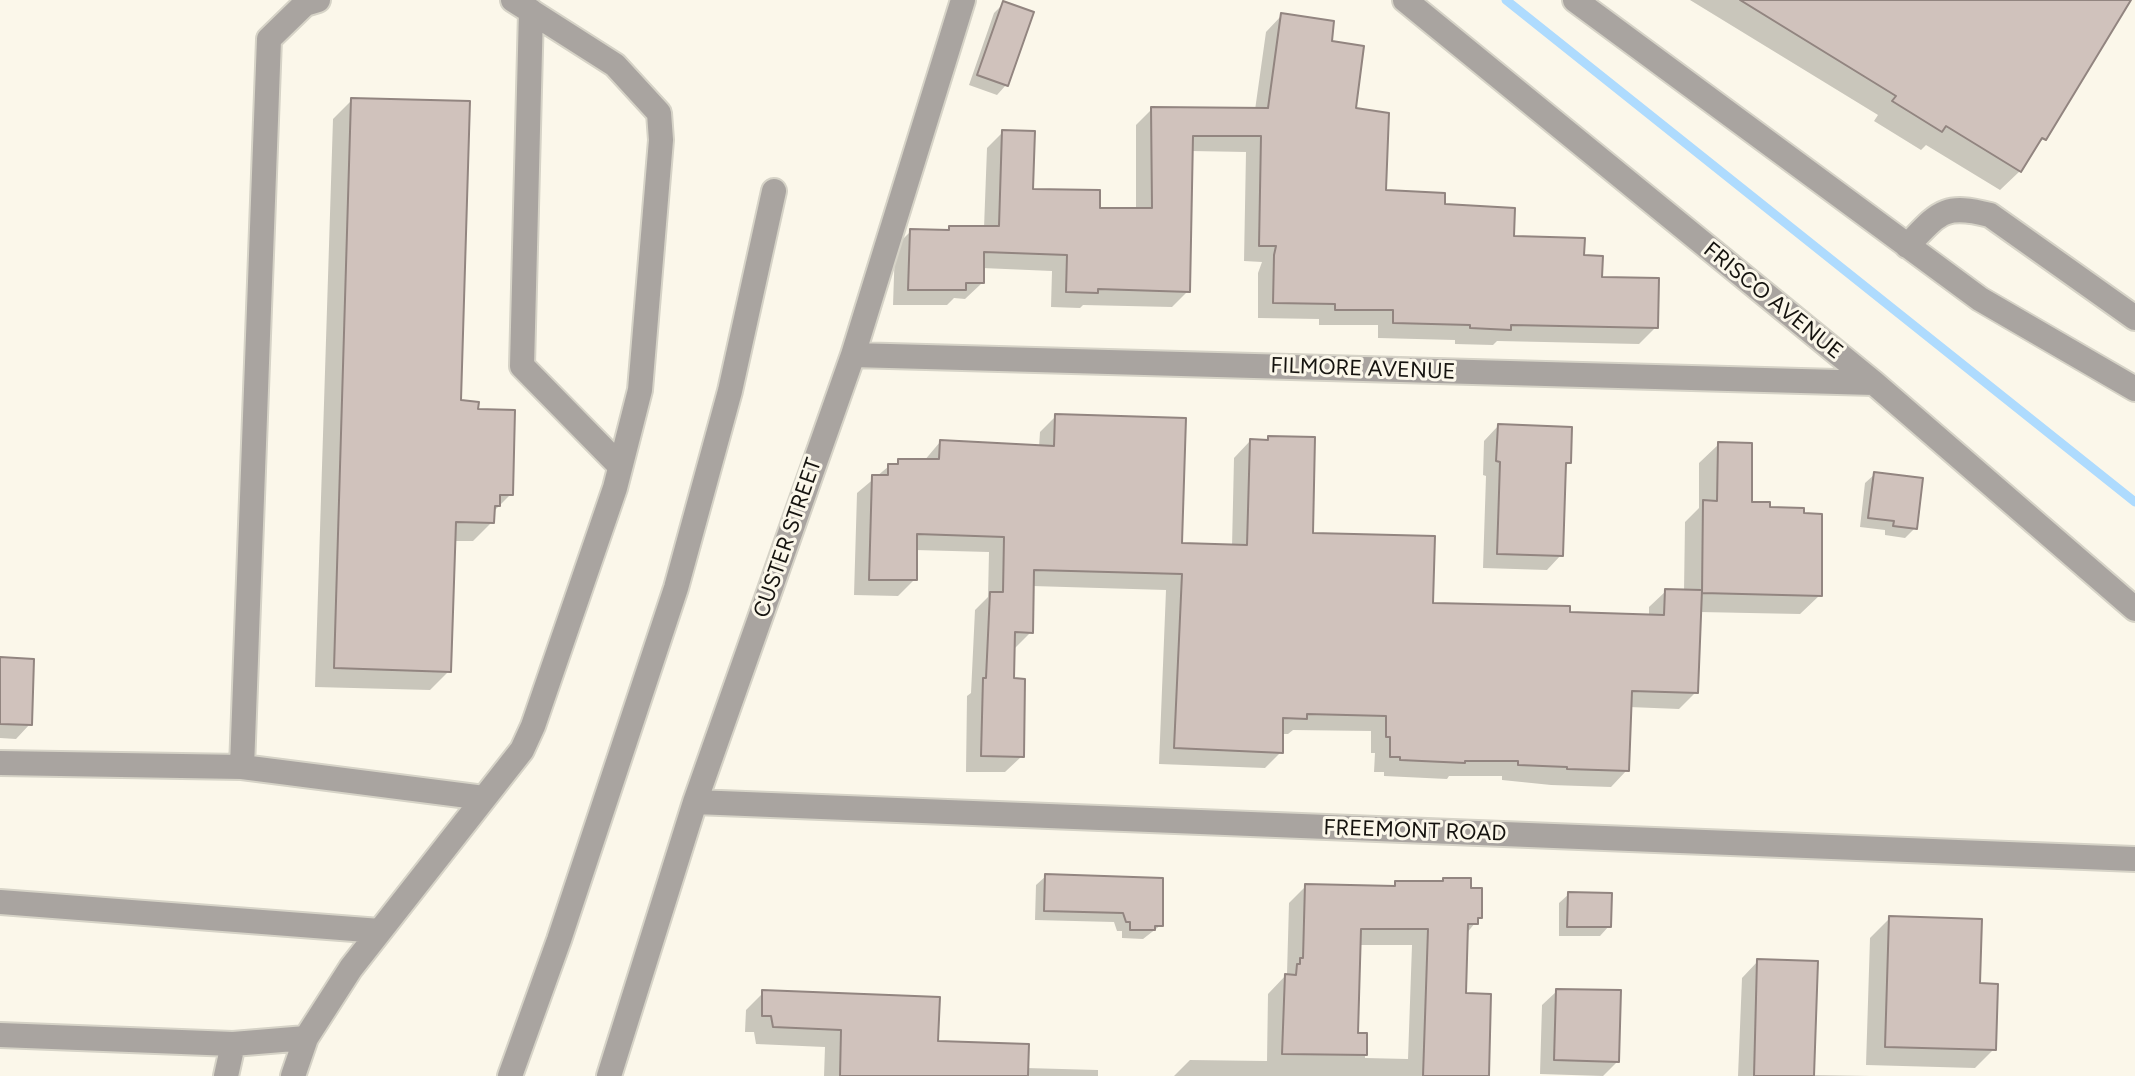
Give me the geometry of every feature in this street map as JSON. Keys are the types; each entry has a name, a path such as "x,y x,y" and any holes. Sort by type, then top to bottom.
{"street":[{"path":"242,767 269,39 305,4 318,0"},
{"name":"CUSTER STREET","path":"609,1076 695,802 853,355 963,0"},
{"name":"FRISCO AVENUE","path":"1405,0 2125,588 2135,609"},
{"path":"1575,0 1980,299 2135,389"},
{"path":"522,6 522,366 620,466"},
{"path":"293,1076 306,1038 351,968 522,750 533,726 620,466 640,390 661,140 659,113 615,65 522,6"},
{"path":"510,1076 559,940 676,588 730,391 774,191"},
{"path":"1907,246 1937,214 1962,208 1990,215 2135,318"},
{"name":"FILMORE AVENUE","path":"853,355 1874,383"},
{"path":"0,763 242,767 484,798"},
{"name":"FREEMONT ROAD","path":"695,802 2135,859"},
{"path":"0,902 380,931"},
{"path":"0,1035 233,1044 306,1038"},
{"path":"226,1076 233,1044"}],"building":[{"path":"1740,0 2131,0 2046,140 2042,138 2021,172 1946,126 1942,132 1892,101 1896,96"},
{"path":"1003,1 1034,12 1008,86 977,75"},
{"path":"1281,13 1334,21 1332,41 1364,46 1356,108 1389,113 1386,190 1445,193 1445,204 1515,208 1514,236 1585,238 1584,255 1603,256 1602,277 1659,278 1658,328 1511,325 1511,330 1470,328 1470,325 1393,323 1393,310 1335,310 1335,304 1273,303 1276,246 1259,246 1261,136 1193,136 1190,292 1098,289 1098,293 1066,292 1067,255 984,252 984,283 966,283 966,290 908,290 910,229 999,226 1002,130 1035,131 1033,189 1100,190 1100,208 1152,208 1151,107 1268,108"},
{"path":"351,98 470,101 461,400 479,402 478,409 515,410 513,495 500,495 500,506 495,506 494,523 456,522 451,672 334,668"},
{"path":"1055,414 1186,418 1182,543 1247,545 1250,439 1268,440 1268,436 1315,437 1313,533 1435,536 1433,603 1570,606 1570,612 1664,615 1665,589 1702,590 1698,693 1632,691 1629,771 1518,765 1518,761 1465,763 1400,760 1400,757 1390,757 1386,716 1307,714 1307,719 1283,718 1283,753 1174,748 1182,574 1034,570 1033,633 1015,632 1014,678 1025,679 1024,757 981,756 990,592 1003,592 1004,537 917,534 917,580 869,580 872,475 888,475 888,464 898,464 898,459 939,459 940,440 1054,446"},
{"path":"1498,424 1572,427 1571,463 1566,463 1563,556 1497,554"},
{"path":"1718,442 1752,443 1752,502 1770,502 1770,507 1804,508 1804,513 1822,514 1822,596 1702,593 1703,500 1717,501"},
{"path":"1874,472 1923,478 1917,529 1893,526 1894,521 1868,518"},
{"path":"0,657 34,659 32,725 0,724"},
{"path":"1045,874 1163,878 1163,926 1155,926 1155,930 1130,930 1130,922 1126,922 1123,913 1044,911"},
{"path":"1443,878 1471,878 1471,888 1482,888 1482,918 1478,918 1478,924 1468,924 1466,993 1491,994 1489,1076 1423,1076 1428,929 1361,929 1358,1033 1367,1033 1367,1055 1282,1054 1285,974 1296,975 1297,964 1303,958 1305,884 1395,886 1395,881 1443,881"},
{"path":"1568,892 1612,893 1611,927 1567,927"},
{"path":"1889,916 1982,919 1980,983 1998,984 1996,1050 1885,1047"},
{"path":"1757,959 1818,961 1814,1076 1754,1076"},
{"path":"1556,989 1621,990 1619,1062 1554,1060"},
{"path":"762,990 940,997 938,1041 1029,1044 1028,1076 840,1076 841,1030 773,1027 771,1016 762,1016"}],"waterway":[{"path":"1506,0 2135,502"}]}
